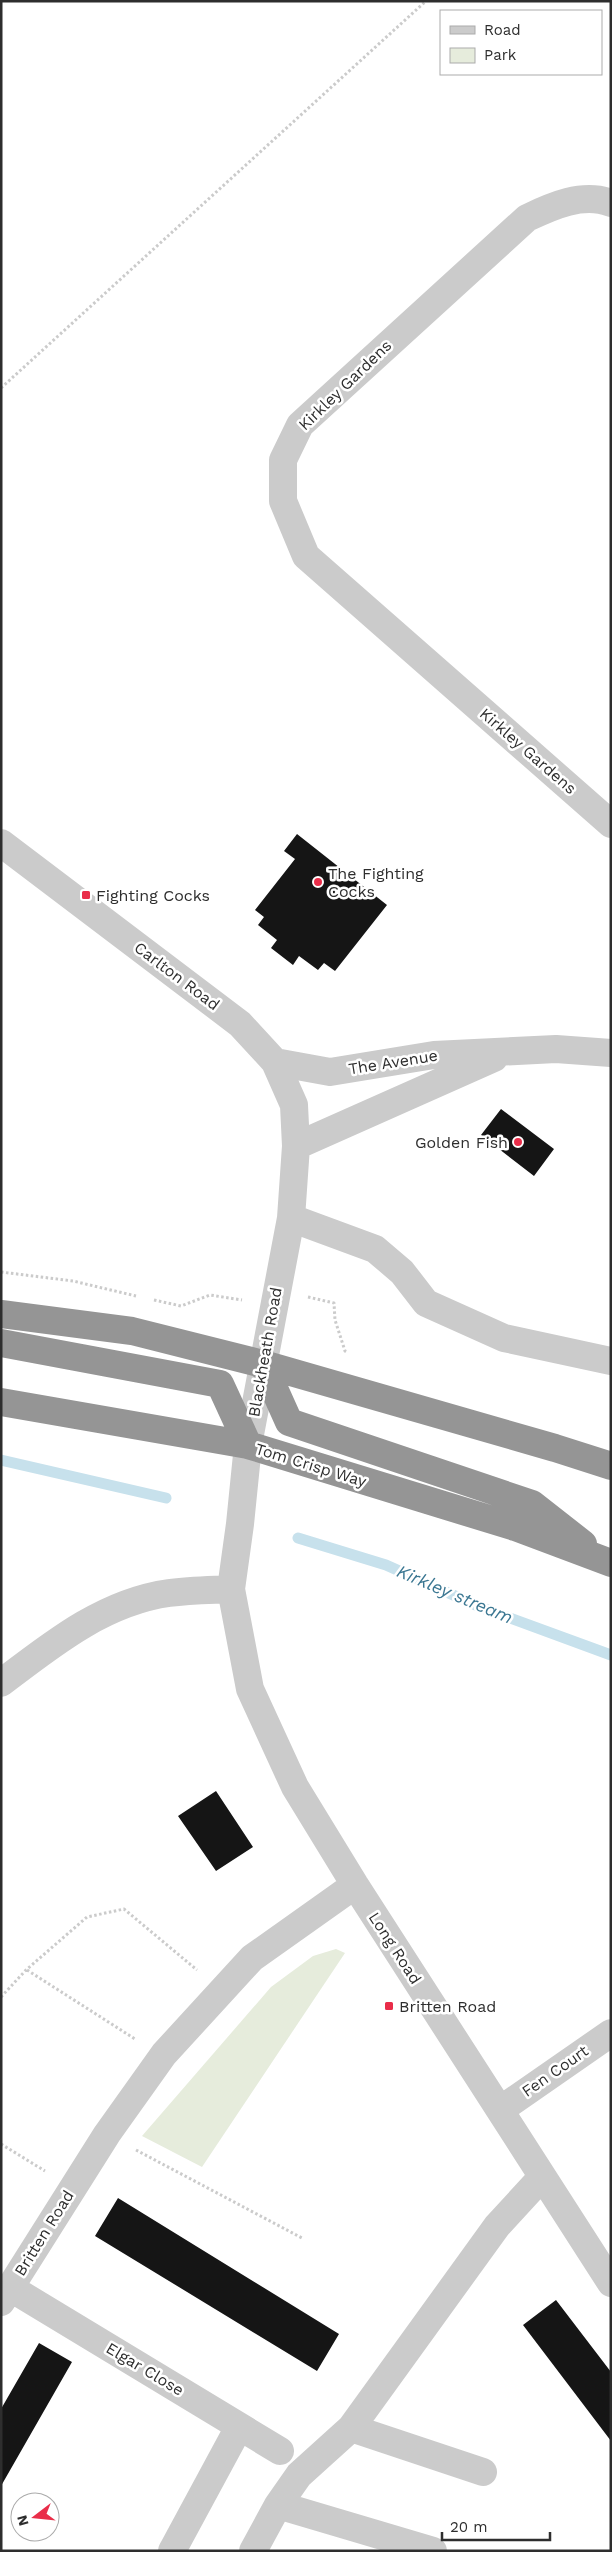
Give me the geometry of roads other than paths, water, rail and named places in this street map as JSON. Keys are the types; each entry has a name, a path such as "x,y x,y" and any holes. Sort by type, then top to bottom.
{"highway":[{"path":"1,1314 132,1330 263,1364 555,1448 611,1466"},
{"path":"1,1343 220,1384 248,1445"},
{"path":"263,1364 289,1422 532,1504 609,1562"},
{"name":"Tom Crisp Way","path":"1,1402 248,1445 515,1527 609,1562"}],"street":[{"name":"Kirkley Gardens","path":"611,204 604,200 562,202 527,218 300,425 283,460 283,501 306,556 611,824"},
{"name":"Carlton Road","path":"1,843 240,1024 275,1062 294,1105 296,1146"},
{"name":"The Avenue","path":"275,1062 330,1072 434,1054 556,1049 611,1053"},
{"name":"The Avenue","path":"296,1146 512,1050"},
{"name":"Blackheath Road","path":"231,1589 248,1445 273,1304 291,1218 296,1146"},
{"path":"291,1218 375,1249 402,1272 426,1303 495,1335 611,1361"},
{"path":"1,1683 69,1632 113,1609 168,1593 231,1589"},
{"name":"Long Road","path":"231,1589 250,1689 295,1786 354,1885 611,2283"},
{"name":"Britten Road","path":"5,2295 107,2134 164,2054 221,1989 252,1958 354,1885"},
{"name":"Fen Court","path":"500,2110 611,2033"},
{"path":"253,2551 278,2504 299,2475 351,2428 497,2226 542,2177"},
{"name":"Elgar Close","path":"5,2295 280,2451"},
{"path":"172,2551 240,2427"},
{"path":"351,2428 483,2472"},
{"path":"278,2504 433,2551"}],"waterway":[{"name":"Kirkley stream","path":"1,1460 166,1498"},
{"name":"Kirkley stream","path":"298,1538 386,1565 480,1607 611,1655"}],"place":[{"name":"The Fighting Cocks","path":"318,882"},
{"name":"Fighting Cocks","path":"86,895"},
{"name":"Golden Fish","path":"518,1142"},
{"name":"Britten Road","path":"389,2006"}]}
